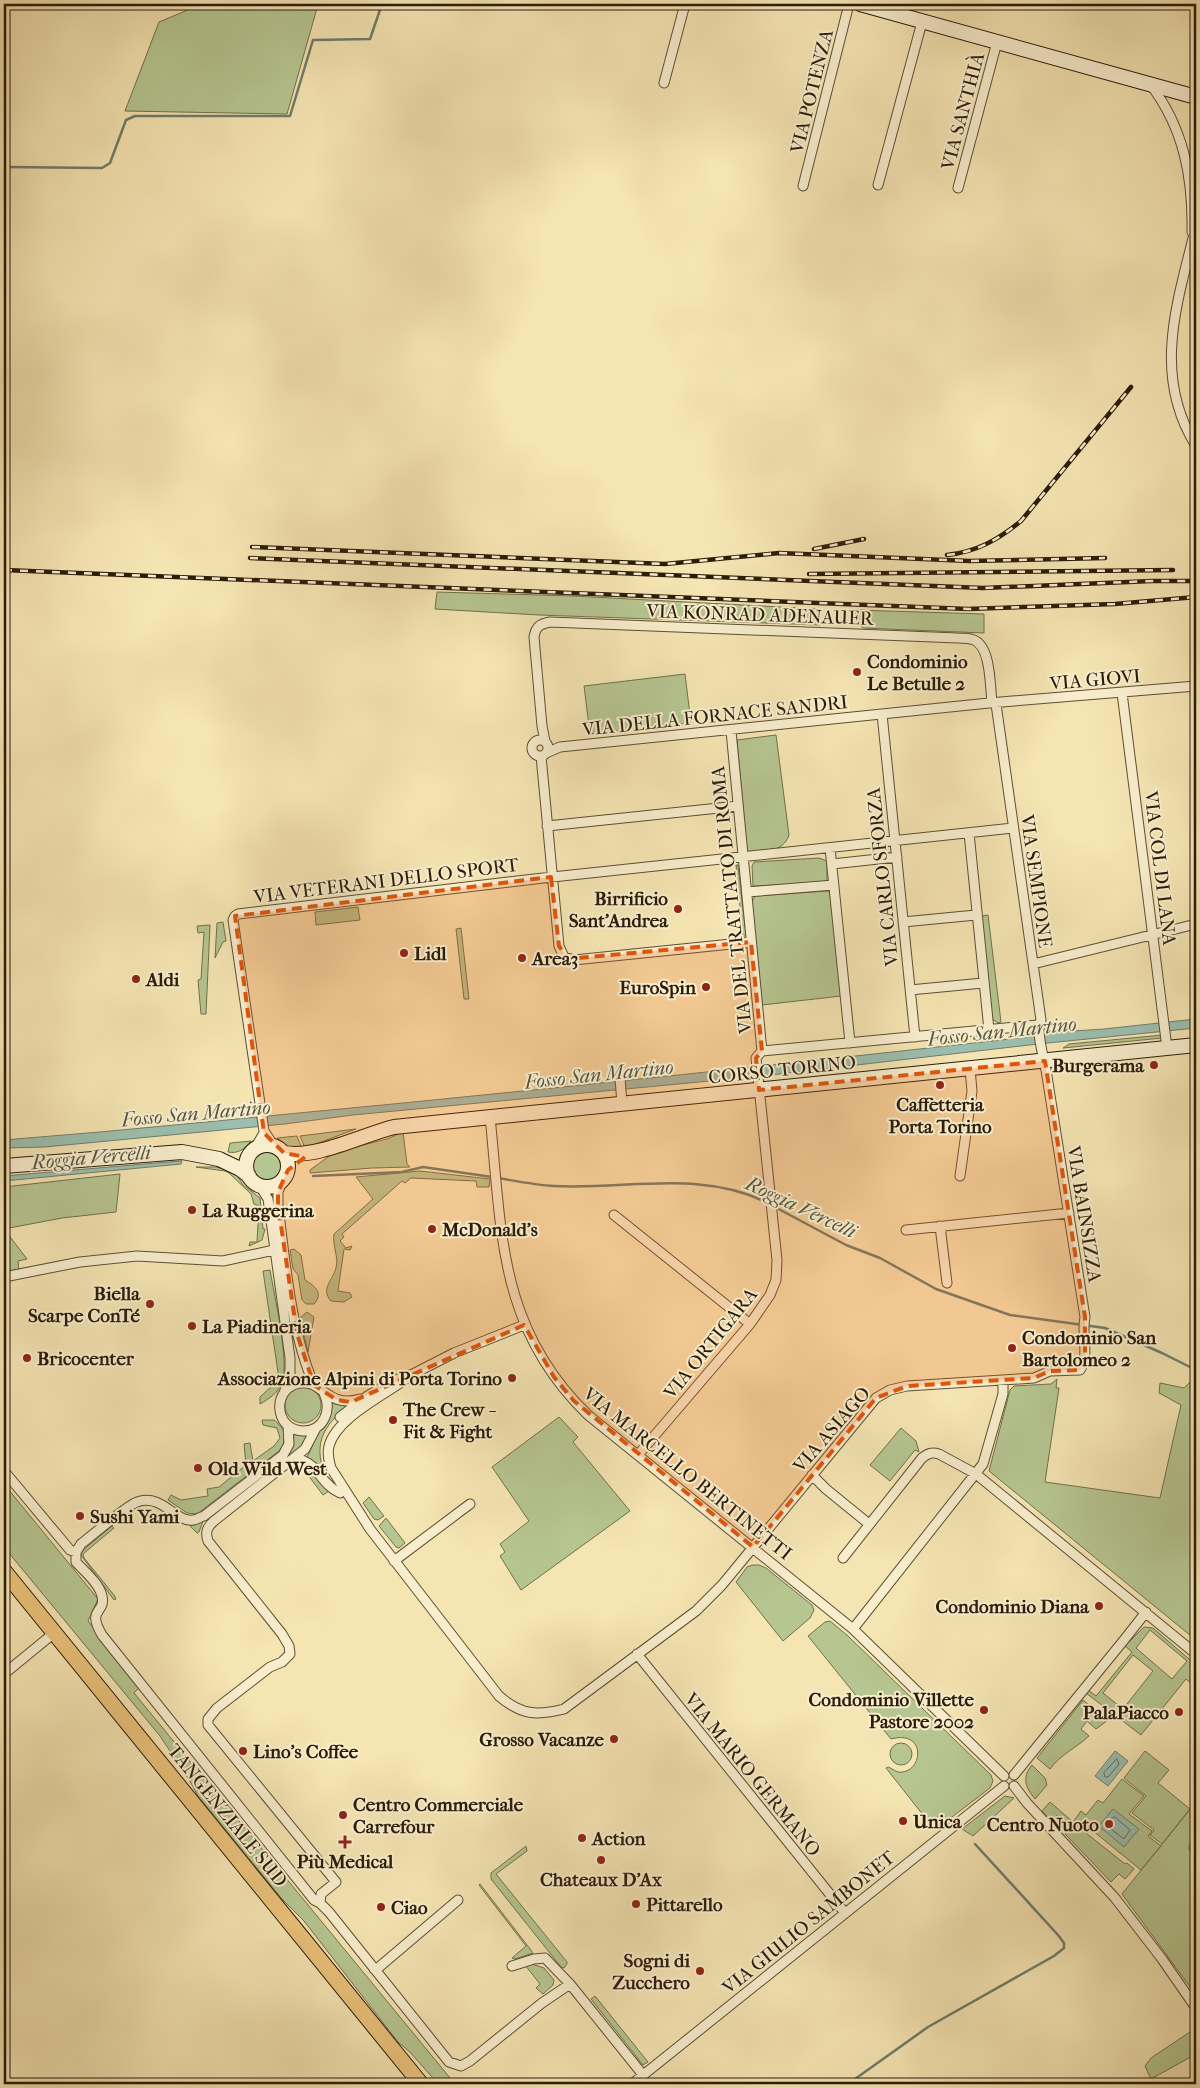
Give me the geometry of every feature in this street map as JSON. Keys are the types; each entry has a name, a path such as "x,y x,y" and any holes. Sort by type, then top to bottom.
{"main road":[{"path":"860,4 1196,97"},
{"name":"CORSO TORINO","path":"220,1160 241,1158 261,1146 297,1154 315,1152 372,1132 394,1127 490,1117 622,1099 758,1085 970,1069 1196,1046"},
{"path":"279,1150 288,1163 285,1176"},
{"path":"248,1176 246,1164 252,1151"},
{"name":"CORSO TORINO","path":"4,1166 162,1152 194,1153 220,1160 240,1169 260,1186 272,1186 315,1152"},
{"name":"TANGENZIALE SUD","path":"4,1571 421,2084"}],"street":[{"path":"664,83 685,4"},
{"name":"VIA POTENZA","path":"804,186 850,4"},
{"path":"878,185 922,22"},
{"name":"VIA SANTHIÀ","path":"958,188 997,42"},
{"path":"1150,84 1163,101 1180,135 1189,176 1192,244"},
{"path":"1196,226 1173,322 1171,349 1173,381 1178,404 1190,437 1196,446"},
{"name":"VIA KONRAD ADENAUER","path":"542,726 534,637 535,629 540,624 550,622 958,638 974,640 984,648"},
{"name":"VIA SEMPIONE","path":"984,648 1013,828 1041,1020 1039,1029 1045,1061"},
{"name":"VIA GIOVI","path":"994,703 1196,686"},
{"name":"VIA COL DI LANA","path":"1122,693 1167,1048"},
{"name":"VIA DELLA FORNACE SANDRI","path":"544,754 560,747 994,703"},
{"name":"VIA CARLO SFORZA","path":"882,714 915,1037"},
{"path":"542,726 548,749 544,754 546,826 559,946 564,957 574,960 751,942"},
{"path":"542,726 532,750 536,754 544,754"},
{"name":"VIA DEL TRATTATO DI ROMA","path":"731,731 762,1051 756,1058 756,1064"},
{"path":"534,742 540,739 546,742"},
{"name":"VIA DELLA FORNACE SANDRI","path":"546,742 560,747"},
{"path":"546,826 738,806"},
{"path":"551,877 1013,828"},
{"path":"969,833 989,1030"},
{"path":"830,848 850,1043"},
{"path":"832,864 897,857"},
{"name":"VIA VETERANI DELLO SPORT","path":"264,1132 234,920 235,916 258,911 551,877"},
{"path":"747,892 834,885"},
{"path":"903,922 976,914"},
{"path":"1033,964 1196,924"},
{"path":"910,990 983,983"},
{"path":"762,1051 989,1030 1039,1029"},
{"name":"VIA BAINSIZZA","path":"1045,1061 1085,1317 1082,1328 1085,1362 1080,1370"},
{"name":"VIA ORTIGARA","path":"638,1455 750,1324 770,1296 776,1280 777,1260 756,1064"},
{"path":"960,1176 972,1091 970,1069"},
{"path":"620,1078 622,1099"},
{"name":"VIA MARCELLO BERTINETTI","path":"490,1117 507,1268 524,1325 554,1377 572,1398 638,1455 853,1629 1004,1776"},
{"path":"252,1151 264,1132 279,1150"},
{"path":"285,1176 278,1192 278,1205 297,1334 304,1362 314,1384 336,1400 352,1402 366,1397"},
{"path":"260,1186 268,1200 290,1358 291,1370 280,1400 279,1409 283,1420 288,1426 299,1431 316,1428"},
{"path":"906,1230 1069,1213"},
{"path":"614,1214 750,1324"},
{"path":"940,1226 947,1283"},
{"path":"4,1277 80,1262 137,1256 148,1255 223,1261 274,1250"},
{"path":"340,1493 323,1459 326,1435 333,1424 366,1397 392,1381 412,1374 454,1353 524,1325"},
{"name":"VIA ASIAGO","path":"394,1561 499,1696 518,1709 531,1714 546,1714 564,1708 696,1611 722,1585 876,1398 890,1390 907,1386 1034,1378 1050,1371 1080,1370"},
{"path":"412,1374 338,1427 328,1447 329,1470 350,1502 394,1561 470,1504"},
{"path":"853,1629 983,1464 1003,1394 1003,1380"},
{"path":"285,1390 299,1383 314,1384"},
{"path":"320,1902 321,1894 336,1882 208,1724 208,1718 217,1708 270,1667 282,1662 290,1654 289,1646 282,1634 208,1541 206,1534 208,1526 306,1449 316,1428 325,1418 328,1409 324,1393"},
{"path":"288,1426 289,1444 283,1455 204,1516 193,1520 186,1520 158,1502 149,1500 136,1502 82,1544 76,1552 76,1562 99,1589 103,1598 101,1606 95,1615 95,1624 102,1636 314,1900 320,1902 449,2062 461,2066 542,2003 570,1984"},
{"path":"843,1558 927,1454 940,1454 976,1474 1196,1654"},
{"path":"292,1460 304,1460 314,1468 330,1488 340,1493 350,1502"},
{"path":"4,1471 70,1550 76,1552"},
{"path":"812,1475 869,1524"},
{"path":"1014,1775 1146,1612"},
{"path":"4,1674 54,1633"},
{"name":"VIA MARIO GERMANO","path":"637,1654 845,1913"},
{"path":"1014,1775 1009,1773 1004,1776 1002,1781 1004,1786 1008,1788 1014,1786"},
{"path":"1014,1775 1016,1782 1014,1786"},
{"name":"VIA GIULIO SAMBONET","path":"632,2084 1004,1786"},
{"path":"1014,1786 1027,1803 1124,1908 1196,2008"},
{"path":"374,1969 378,1968 458,1900"},
{"path":"512,1966 534,1959 545,1958 570,1984 643,2075"}],"highlighted area":[{"path":"551,877 559,946 568,959 751,942 762,1051 756,1058 759,1090 1045,1061 1085,1317 1085,1362 1080,1370 1050,1371 1034,1378 907,1386 876,1398 753,1547 574,1401 554,1377 524,1325 351,1402 337,1400 314,1385 297,1334 278,1205 278,1192 288,1170 305,1157 284,1153 264,1133 235,916"}],"green space":[{"path":"202,4 310,4 317,8 287,114 125,111 159,22"},
{"path":"437,592 573,596 819,609 820,625 539,615 435,609"},
{"path":"856,610 984,614 984,633 863,628 855,621"},
{"path":"685,674 691,723 590,734 584,686"},
{"path":"776,735 789,835 786,841 778,848 747,852 737,740"},
{"path":"819,858 827,861 827,880 820,883 753,886 752,866 754,862"},
{"path":"736,865 738,865 746,935 743,937"},
{"path":"827,891 831,893 841,996 762,1005 752,902 755,896"},
{"path":"358,907 360,920 316,925 315,912"},
{"path":"988,915 1001,1022 998,1023 991,1018 981,916"},
{"path":"223,922 226,941 223,942 215,958 217,923"},
{"path":"210,925 206,1014 201,1014 198,980 201,979 204,932 198,933 197,926"},
{"path":"461,928 469,999 464,999 456,929"},
{"path":"1163,1035 1162,1038 1063,1048 1069,1044"},
{"path":"356,1129 305,1148 300,1136"},
{"path":"403,1132 407,1164 410,1167 310,1173 310,1170 335,1152 387,1139"},
{"path":"297,1136 302,1149 290,1148 277,1138"},
{"path":"251,1141 241,1150 228,1152 230,1143"},
{"path":"267,1152 277,1156 281,1166 277,1176 267,1180 257,1176 253,1166 257,1156"},
{"path":"196,1167 216,1167 235,1172 243,1185 260,1198 263,1229 265,1229 262,1240 249,1246 250,1242 257,1242 259,1206 254,1204 251,1194 225,1171"},
{"path":"420,1171 490,1179 489,1187 477,1187 476,1181 411,1178 405,1183 402,1181 342,1234 344,1237 340,1241 346,1248 352,1246 350,1250 344,1249 338,1291 350,1293 352,1297 344,1302 331,1301 328,1297 327,1288 337,1264 334,1234 373,1199 356,1177"},
{"path":"120,1174 116,1212 62,1218 4,1229 4,1187"},
{"path":"4,1229 27,1259 18,1261 19,1271 4,1273"},
{"path":"294,1249 301,1255 305,1280 317,1290 318,1296 314,1304 306,1304 302,1300 298,1275 293,1269 290,1250"},
{"path":"270,1270 283,1345 284,1373 282,1383 276,1393 260,1404 260,1397 272,1386 278,1372 263,1271"},
{"path":"307,1312 314,1317 308,1352 300,1318"},
{"path":"1057,1379 1056,1388 1059,1388 1045,1482 1160,1498 1181,1405 1159,1393 1160,1383 1184,1388 1193,1379 1196,1380 1196,1640 989,1471 1010,1390 1014,1386 1051,1384"},
{"path":"303,1387 310,1388 316,1392 320,1398 320,1412 316,1418 310,1422 303,1423 296,1422 290,1418 286,1412 285,1405 286,1398 290,1392 296,1388"},
{"path":"331,1401 350,1405 332,1421 322,1438 320,1457 328,1480 306,1458 329,1414"},
{"path":"559,1417 578,1437 573,1442 630,1511 521,1590 500,1556 505,1552 500,1544 529,1521 492,1467"},
{"path":"262,1420 274,1420 281,1427 285,1439 279,1451 197,1514 187,1513 168,1500 171,1495 181,1500 208,1496 207,1489 219,1487 246,1465 244,1444 250,1443 253,1461 274,1446 280,1438 277,1428 263,1425"},
{"path":"901,1428 916,1441 919,1452 915,1450 890,1481 870,1465"},
{"path":"294,1433 308,1434 303,1445 203,1521 199,1532 197,1533 190,1526 201,1522 286,1457 293,1445"},
{"path":"299,1463 304,1463 329,1491 323,1495"},
{"path":"4,1484 98,1599 88,1621 139,1688 134,1693 455,2084 438,2084 410,2052 398,2042 304,1921 282,1899 198,1796 160,1736 4,1547"},
{"path":"369,1497 384,1516 378,1520 374,1519 363,1503"},
{"path":"386,1518 405,1543 399,1548 396,1547 379,1526"},
{"path":"112,1526 114,1528 83,1554 84,1558 114,1595 116,1599 114,1600 81,1555 82,1551"},
{"path":"752,1565 766,1568 812,1605 814,1610 810,1618 783,1641 736,1582 747,1567"},
{"path":"830,1621 848,1636 991,1775 993,1781 990,1788 948,1820 942,1813 933,1821 938,1828 935,1830 886,1768 888,1767 898,1772 906,1771 913,1767 918,1753 916,1746 911,1740 903,1738 891,1739 808,1636 825,1622"},
{"path":"1144,1627 1153,1628 1196,1665 1196,1687 1186,1679 1141,1735 1086,1693 1088,1690 1096,1696 1132,1652 1125,1646","holes":["1150,1630 1187,1661 1172,1679 1136,1648","1133,1655 1153,1671 1123,1709 1103,1693"]},
{"path":"1083,1700 1108,1720 1096,1729 1087,1721 1081,1729 1089,1736 1058,1760 1050,1769 1037,1758"},
{"path":"901,1743 909,1746 912,1754 909,1762 901,1765 893,1762 890,1754 893,1746"},
{"path":"1145,1751 1169,1770 1158,1783 1190,1809 1162,1844 1150,1835 1154,1830 1132,1813 1146,1796 1124,1778"},
{"path":"1032,1765 1045,1778 1047,1785 1035,1799 1026,1783 1027,1774"},
{"name":"Centro Nuoto","path":"1122,1779 1144,1796 1129,1814 1152,1831 1148,1836 1161,1846 1141,1870 1087,1826 1084,1830 1077,1826 1134,1869 1125,1879 1119,1874 1111,1882 1065,1834 1070,1828 1057,1815 1051,1821 1042,1811 1050,1802 1073,1822 1081,1811 1086,1815 1098,1800 1103,1803"},
{"path":"1005,1796 1014,1798 973,1836 962,1829"},
{"path":"1196,1802 1196,1836 1189,1846 1189,1850 1196,1857 1196,1877 1190,1885 1196,1890 1196,1995 1122,1894"},
{"path":"526,1846 527,1851 496,1874 567,1962 564,1968 561,1967 491,1879 491,1873"},
{"path":"480,1884 533,1953 515,1959 512,1958 526,1946"},
{"path":"532,1964 544,1968 554,1980 553,1985 543,1994 536,1988 540,1984 525,1966"},
{"path":"595,1996 648,2062 643,2065 591,1999"},
{"path":"1196,2028 1196,2054 1151,2079 1145,2066 1151,2058"}],"water":[{"path":"1196,1019 1196,1028 762,1076 45,1147 4,1148 4,1140 554,1088 1037,1036 1042,1033 1104,1029"},
{"path":"182,1161 181,1164 4,1181 4,1176"},
{"path":"1115,1751 1128,1761 1108,1786 1095,1776"},
{"path":"1113,1809 1139,1829 1124,1847 1099,1826"}],"waterway":[{"path":"4,167 102,168 110,163 126,120 135,116 290,116 313,40 370,39 382,4"},
{"name":"Roggia Vercelli","path":"313,1176 402,1172 423,1167 492,1177"},
{"name":"Roggia Vercelli","path":"498,1178 554,1186 690,1184 743,1193 768,1203"},
{"name":"Roggia Vercelli","path":"773,1206 846,1245 880,1258 936,1289 1010,1315 1105,1328 1196,1370"},
{"path":"848,2084 928,2027 1054,1956 1064,1948 1064,1943 1058,1935 975,1844"}],"railway":[{"path":"947,555 968,551 986,544 1004,534 1021,521 1131,387"},
{"path":"814,549 864,539"},
{"path":"252,547 665,564 779,553 970,561 1105,558"},
{"path":"250,558 983,588 1196,581"},
{"path":"4,570 968,609 1115,604 1196,597"},
{"path":"809,574 1173,570"}],"place":[{"name":"Condominio Le Betulle 2","path":"857,672"},
{"name":"Birrificio Sant'Andrea","path":"678,909"},
{"name":"Lidl","path":"404,953"},
{"name":"Area3","path":"522,958"},
{"name":"Aldi","path":"136,979"},
{"name":"EuroSpin","path":"706,987"},
{"name":"Burgerama","path":"1154,1065"},
{"name":"Caffetteria Porta Torino","path":"940,1085"},
{"name":"La Ruggerina","path":"192,1210"},
{"name":"McDonald's","path":"432,1229"},
{"name":"Biella Scarpe ConTé","path":"150,1304"},
{"name":"La Piadineria","path":"192,1326"},
{"name":"Condominio San Bartolomeo 2","path":"1012,1348"},
{"name":"Bricocenter","path":"27,1358"},
{"name":"Associazione Alpini di Porta Torino","path":"512,1378"},
{"name":"The Crew - Fit & Fight","path":"393,1420"},
{"name":"Old Wild West","path":"198,1468"},
{"name":"Sushi Yami","path":"80,1516"},
{"name":"Condominio Diana","path":"1099,1606"},
{"name":"Condominio Villette Pastore 2002","path":"984,1710"},
{"name":"PalaPiacco","path":"1179,1712"},
{"name":"Grosso Vacanze","path":"614,1739"},
{"name":"Lino's Coffee","path":"243,1751"},
{"name":"Centro Commerciale Carrefour","path":"343,1815"},
{"name":"Unica","path":"903,1821"},
{"name":"Centro Nuoto","path":"1109,1824"},
{"name":"Action","path":"582,1838"},
{"name":"Più Medical","path":"345,1842"},
{"name":"Chateaux D'Ax","path":"601,1860"},
{"name":"Pittarello","path":"636,1904"},
{"name":"Ciao","path":"381,1907"},
{"name":"Sogni di Zucchero","path":"700,1971"}],"water label":[{"name":"Fosso San Martino","path":"1002,1031"},
{"name":"Fosso San Martino","path":"599,1074"},
{"name":"Fosso San Martino","path":"196,1113"}]}
